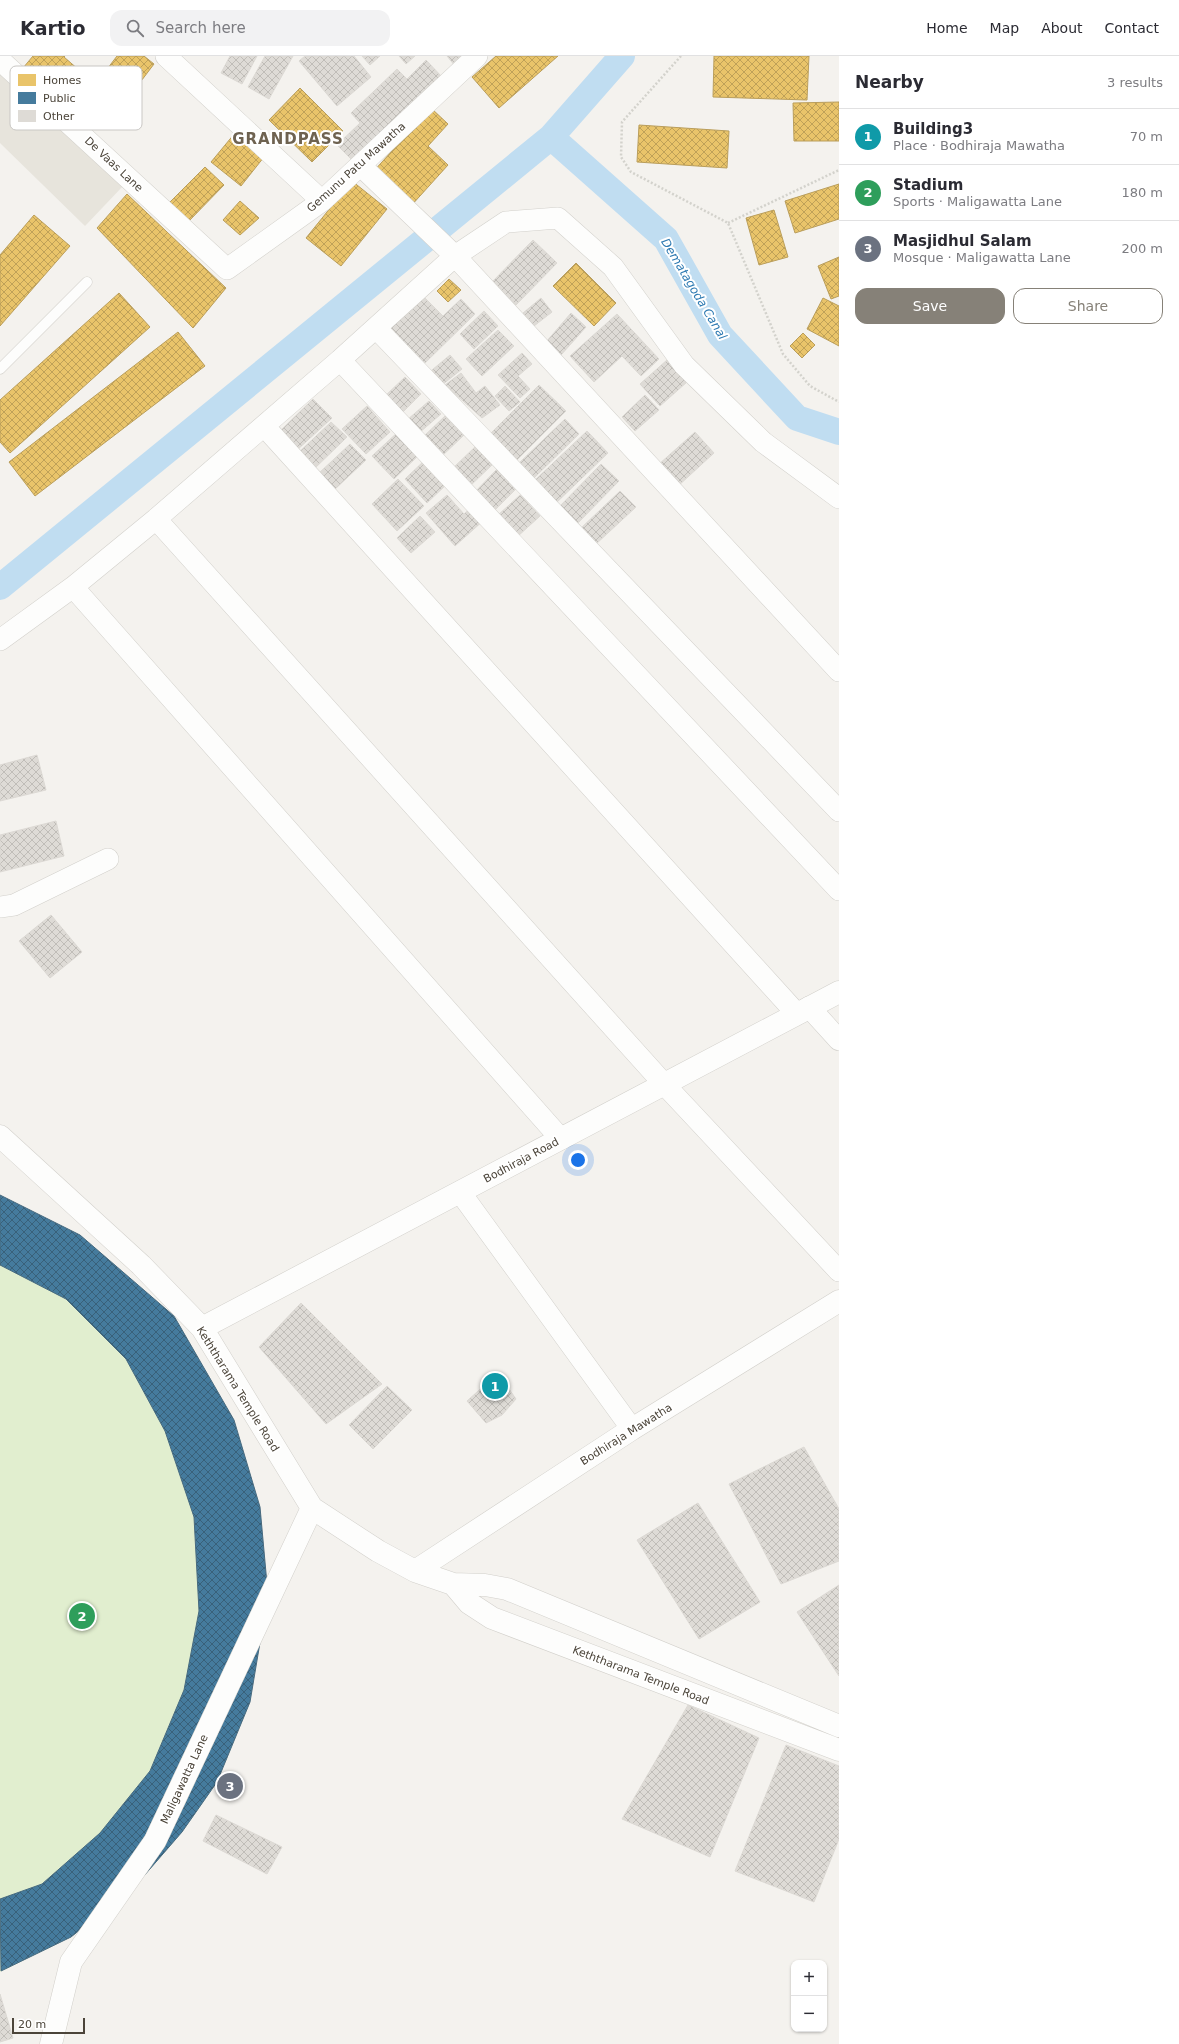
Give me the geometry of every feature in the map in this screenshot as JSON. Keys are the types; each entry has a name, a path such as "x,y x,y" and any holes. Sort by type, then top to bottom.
{"street":[{"path":"166,56 322,201"},
{"name":"Gemunu Patu Mawatha","path":"227,269 322,201 477,56"},
{"name":"De Vaas Lane","path":"0,60 10,69"},
{"name":"De Vaas Lane","path":"76,130 227,269"},
{"path":"361,166 455,256 839,671"},
{"path":"0,640 73,587 156,519 340,360 455,256 506,222 558,218 613,267 690,371 763,442 839,498"},
{"path":"376,328 839,811"},
{"path":"340,360 839,890"},
{"path":"264,426 803,1011 839,1040"},
{"path":"156,519 664,1084 839,1270"},
{"path":"73,587 561,1139"},
{"path":"0,908 14,905 108,859"},
{"name":"Bodhiraja Road","path":"202,1328 839,992"},
{"name":"Keththarama Temple Road","path":"0,1136 141,1265 202,1328 312,1508 378,1551 415,1571 453,1584 485,1585 507,1589 839,1726"},
{"path":"460,1192 632,1429"},
{"name":"Bodhiraja Mawatha","path":"415,1571 632,1429 839,1302"},
{"name":"Maligawatta Lane","path":"51,2044 71,1962 154,1842 312,1508"},
{"name":"Keththarama Temple Road","path":"453,1584 469,1604 492,1618 839,1750"},
{"path":"619,1667 635,1642"}],"lane":[{"path":"0,369 87,282"}],"path":[{"path":"679,57 622,122 621,157 631,172 728,223 783,354 810,386 839,402"},
{"path":"728,223 839,170"}],"shaded area":[{"path":"0,73 10,82 10,130 62,130 123,186 85,226 0,143"}],"green space":[{"path":"0,1195 174,1316 250,1702 217,1782 182,1832 136,1885 71,1937 0,1972"}],"building: Homes":[{"path":"33,56 65,56 64,57 74,66 25,66"},
{"path":"117,56 144,56 154,64 142,80 142,66 109,66"},
{"path":"496,56 558,56 499,108 472,77"},
{"path":"714,56 809,56 807,100 713,97"},
{"path":"300,88 343,131 312,162 269,120"},
{"path":"839,102 839,141 794,141 793,103"},
{"path":"431,108 448,124 428,146 448,165 410,207 372,173"},
{"path":"639,125 729,131 727,168 637,162"},
{"path":"235,133 264,157 241,186 211,162"},
{"path":"205,167 224,185 187,223 168,204"},
{"path":"352,181 387,209 341,266 306,238"},
{"path":"839,184 839,219 795,233 785,201"},
{"path":"127,194 226,288 193,328 97,228"},
{"path":"240,201 259,218 240,235 223,220"},
{"path":"774,210 788,257 759,265 746,218"},
{"path":"34,215 70,246 0,326 0,255"},
{"path":"839,257 839,296 831,299 818,266"},
{"path":"576,263 616,303 594,326 553,286"},
{"path":"449,279 461,290 448,302 437,291"},
{"path":"119,293 150,327 10,453 0,442 0,400"},
{"path":"823,298 839,306 839,346 807,329"},
{"path":"178,332 205,366 35,496 9,462"},
{"path":"803,333 815,345 802,358 790,346"}],"building: Public":[{"path":"0,1195 80,1235 174,1316 234,1420 260,1507 268,1595 250,1702 217,1782 182,1832 136,1885 71,1937 1,1971 0,1899 42,1884 100,1833 150,1771 184,1690 199,1611 194,1517 165,1431 126,1359 66,1299 0,1265"}],"building: Other":[{"path":"230,56 257,56 242,84 221,73"},
{"path":"265,56 293,56 269,99 248,87"},
{"path":"305,56 354,56 371,77 337,106 299,61"},
{"path":"362,56 380,56 370,65"},
{"path":"399,56 415,56 406,64"},
{"path":"447,56 467,56 455,66"},
{"path":"426,60 442,77 354,162 337,145 360,123 351,113 397,69 407,79"},
{"path":"533,240 557,263 516,305 492,282"},
{"path":"422,295 443,316 461,299 475,314 424,364 388,327"},
{"path":"541,298 552,312 534,326 523,313"},
{"path":"484,311 498,326 474,349 460,334"},
{"path":"571,313 586,327 561,355 546,342"},
{"path":"617,314 659,359 641,376 622,356 594,382 570,356"},
{"path":"498,330 514,346 482,376 466,359"},
{"path":"522,353 532,364 518,376 530,389 520,398 498,375"},
{"path":"450,355 462,369 437,389 426,375"},
{"path":"667,360 687,382 660,406 640,384"},
{"path":"461,373 476,393 485,386 500,405 482,418 445,385"},
{"path":"405,377 421,394 401,414 384,397"},
{"path":"539,385 566,411 516,461 489,435"},
{"path":"505,386 520,402 509,411 495,396"},
{"path":"645,395 659,410 635,431 622,417"},
{"path":"313,399 332,418 296,451 278,433"},
{"path":"429,401 441,414 419,433 407,420"},
{"path":"367,406 390,432 366,454 342,429"},
{"path":"445,416 464,435 441,457 422,438"},
{"path":"565,419 579,434 533,479 518,464"},
{"path":"331,422 347,437 312,471 296,455"},
{"path":"399,431 420,454 394,479 372,456"},
{"path":"587,431 608,453 554,505 533,482"},
{"path":"695,432 714,453 677,487 658,465"},
{"path":"350,444 366,460 333,491 317,475"},
{"path":"476,446 493,464 469,487 452,469"},
{"path":"426,459 448,483 427,503 405,479"},
{"path":"601,464 619,481 577,524 559,507"},
{"path":"498,468 518,487 492,513 473,494"},
{"path":"398,479 424,506 397,531 372,504"},
{"path":"620,491 636,507 595,545 580,529"},
{"path":"447,495 464,514 472,507 484,520 455,546 426,513"},
{"path":"520,495 540,516 517,537 497,516"},
{"path":"420,516 435,532 411,553 397,538"},
{"path":"37,755 46,790 0,801 0,765"},
{"path":"56,821 64,856 0,872 0,835"},
{"path":"51,915 82,952 50,978 19,941"},
{"path":"301,1303 382,1384 326,1424 259,1347"},
{"path":"498,1373 516,1399 502,1415 486,1423 467,1401"},
{"path":"387,1386 412,1410 373,1449 349,1425"},
{"path":"804,1447 839,1509 839,1561 781,1584 729,1484"},
{"path":"698,1503 760,1602 699,1639 637,1540"},
{"path":"839,1585 839,1676 797,1612"},
{"path":"688,1705 759,1738 710,1857 622,1819"},
{"path":"786,1745 839,1766 839,1839 814,1902 735,1871"},
{"path":"216,1815 282,1847 267,1874 203,1841"},
{"path":"0,1994 13,2038 0,2042"}],"waterway":[{"path":"0,587 551,137 622,56"},
{"name":"Dematagoda Canal","path":"551,137 666,239 720,335 797,418 839,432"}],"place":[{"name":"Building3","path":"495,1386"},
{"name":"Stadium","path":"82,1616"},
{"name":"Masjidhul Salam","path":"230,1786"}],"district":[{"name":"GRANDPASS","path":"288,139"}]}
